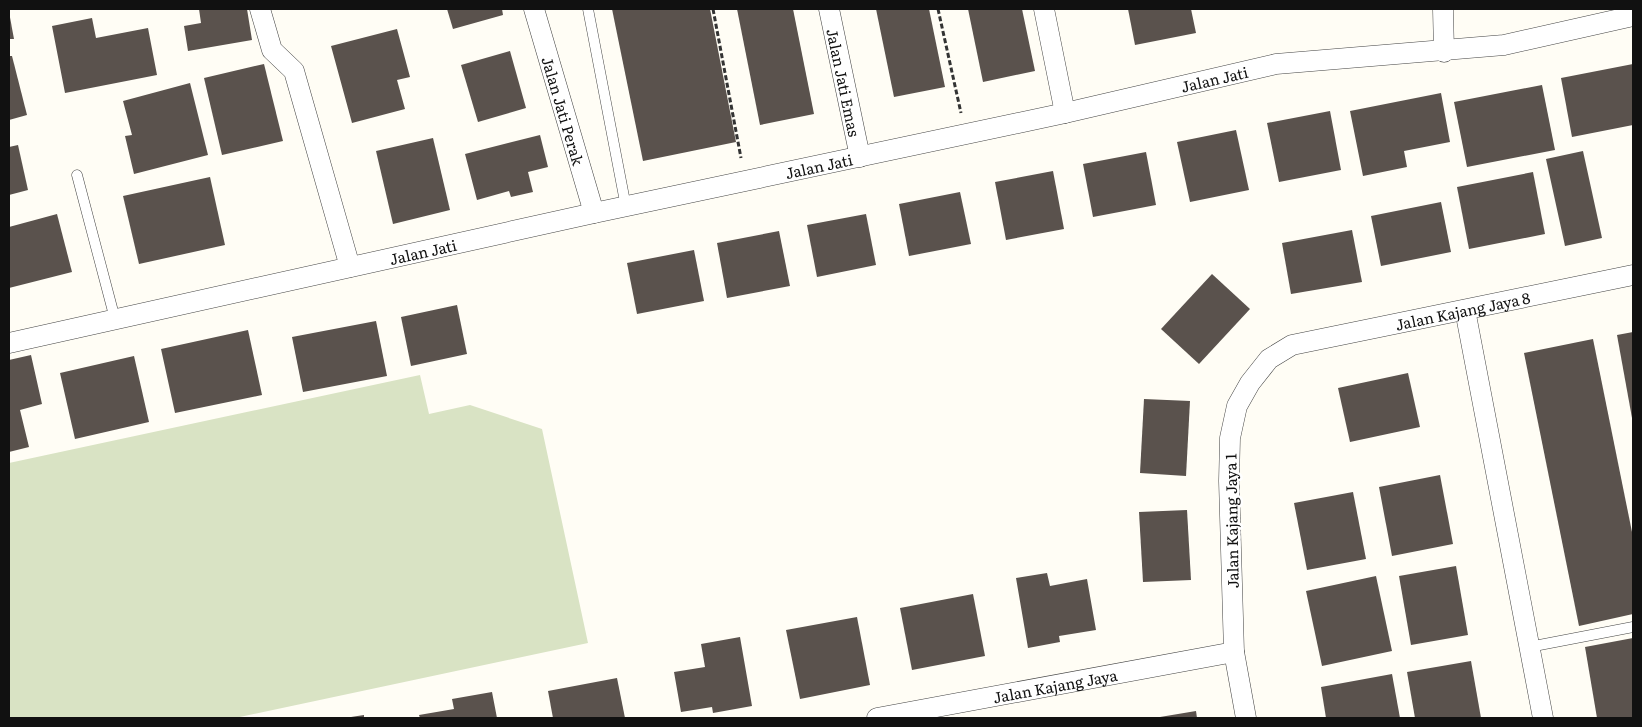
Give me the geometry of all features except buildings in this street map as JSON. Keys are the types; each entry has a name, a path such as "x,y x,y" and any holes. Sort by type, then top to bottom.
{"street":[{"path":"260,9 272,50 294,71 350,267"},
{"name":"Jalan Jati Perak","path":"534,9 594,213"},
{"name":"Jalan Jati Emas","path":"828,9 860,157"},
{"path":"1044,9 1065,113"},
{"path":"1443,9 1444,52"},
{"name":"Jalan Jati","path":"9,343 594,213 1065,113 1276,64 1444,52 1504,45 1633,16"},
{"name":"Jalan Kajang Jaya 8","path":"1292,345 1633,275"},
{"path":"1465,310 1543,718"},
{"name":"Jalan Kajang Jaya 1","path":"1246,718 1234,652 1229,481 1230,438 1237,406 1250,383 1270,359 1292,345"},
{"name":"Jalan Kajang Jaya","path":"876,718 1234,652"}],"lane":[{"path":"588,9 626,207"},
{"path":"78,175 114,319"},
{"path":"1529,647 1633,627"}],"path":[{"path":"713,9 746,181"},
{"path":"938,9 965,134"}],"green space":[{"path":"420,375 429,414 470,405 542,429 588,643 235,718 9,718 9,463"}]}
